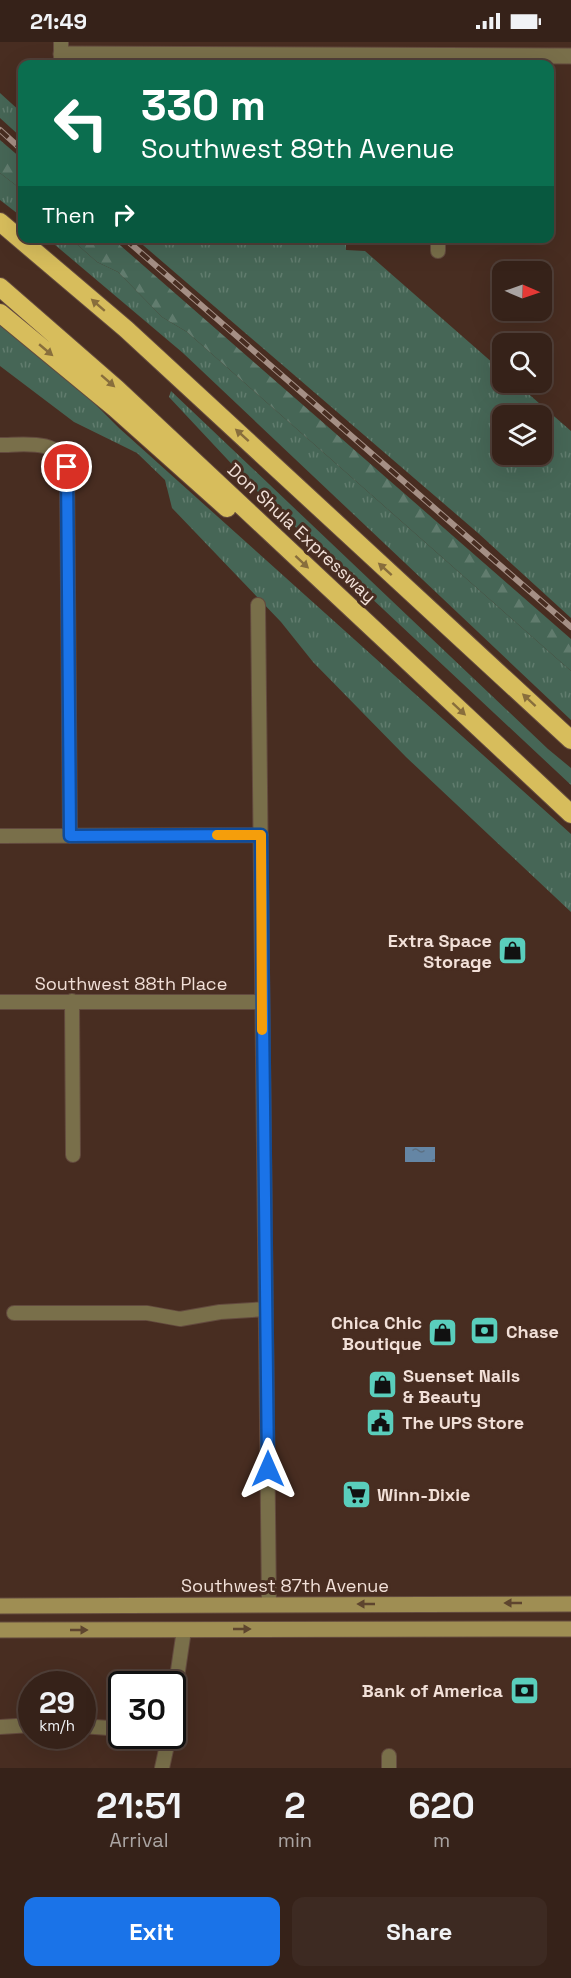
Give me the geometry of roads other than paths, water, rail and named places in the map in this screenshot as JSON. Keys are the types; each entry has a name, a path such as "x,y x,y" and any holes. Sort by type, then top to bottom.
{"highway":[{"name":"Don Shula Expressway","path":"0,222 18,237"},
{"name":"Don Shula Expressway","path":"25,243 126,329 571,741"},
{"name":"Don Shula Expressway","path":"0,287 117,389 571,814"},
{"path":"0,314 115,408 230,510 259,522"}],"main road":[{"path":"424,1604 425,1628"},
{"name":"Southwest 87th Avenue","path":"0,1606 571,1604"},
{"path":"175,1605 184,1630"},
{"path":"21,1630 44,1614 48,1606"},
{"path":"0,1630 571,1629"}],"street":[{"path":"61,54 227,48 436,60 571,56"},
{"path":"0,445 43,446 56,450 64,459 67,472 70,836"},
{"path":"258,605 269,1604"},
{"path":"0,836 261,835"},
{"path":"72,1001 73,1155"},
{"name":"Southwest 88th Place","path":"0,1002 262,1002"},
{"path":"14,1312 147,1313 180,1318 220,1311 266,1309"},
{"path":"178,1671 184,1630"},
{"path":"0,1727 18,1726"},
{"path":"162,1768 166,1749"}],"water":[{"path":"405,1147 435,1147 435,1162 405,1162"}],"railway":[{"path":"0,130 18,146"},
{"path":"130,243 571,627"}],"place":[{"name":"Extra Space Storage","path":"513,950"},
{"name":"Chase","path":"485,1331"},
{"name":"Chica Chic Boutique","path":"443,1332"},
{"name":"Suenset Nails & Beauty","path":"382,1385"},
{"name":"The UPS Store","path":"381,1422"},
{"name":"Winn-Dixie","path":"356,1494"},
{"name":"Bank of America","path":"524,1690"}]}
